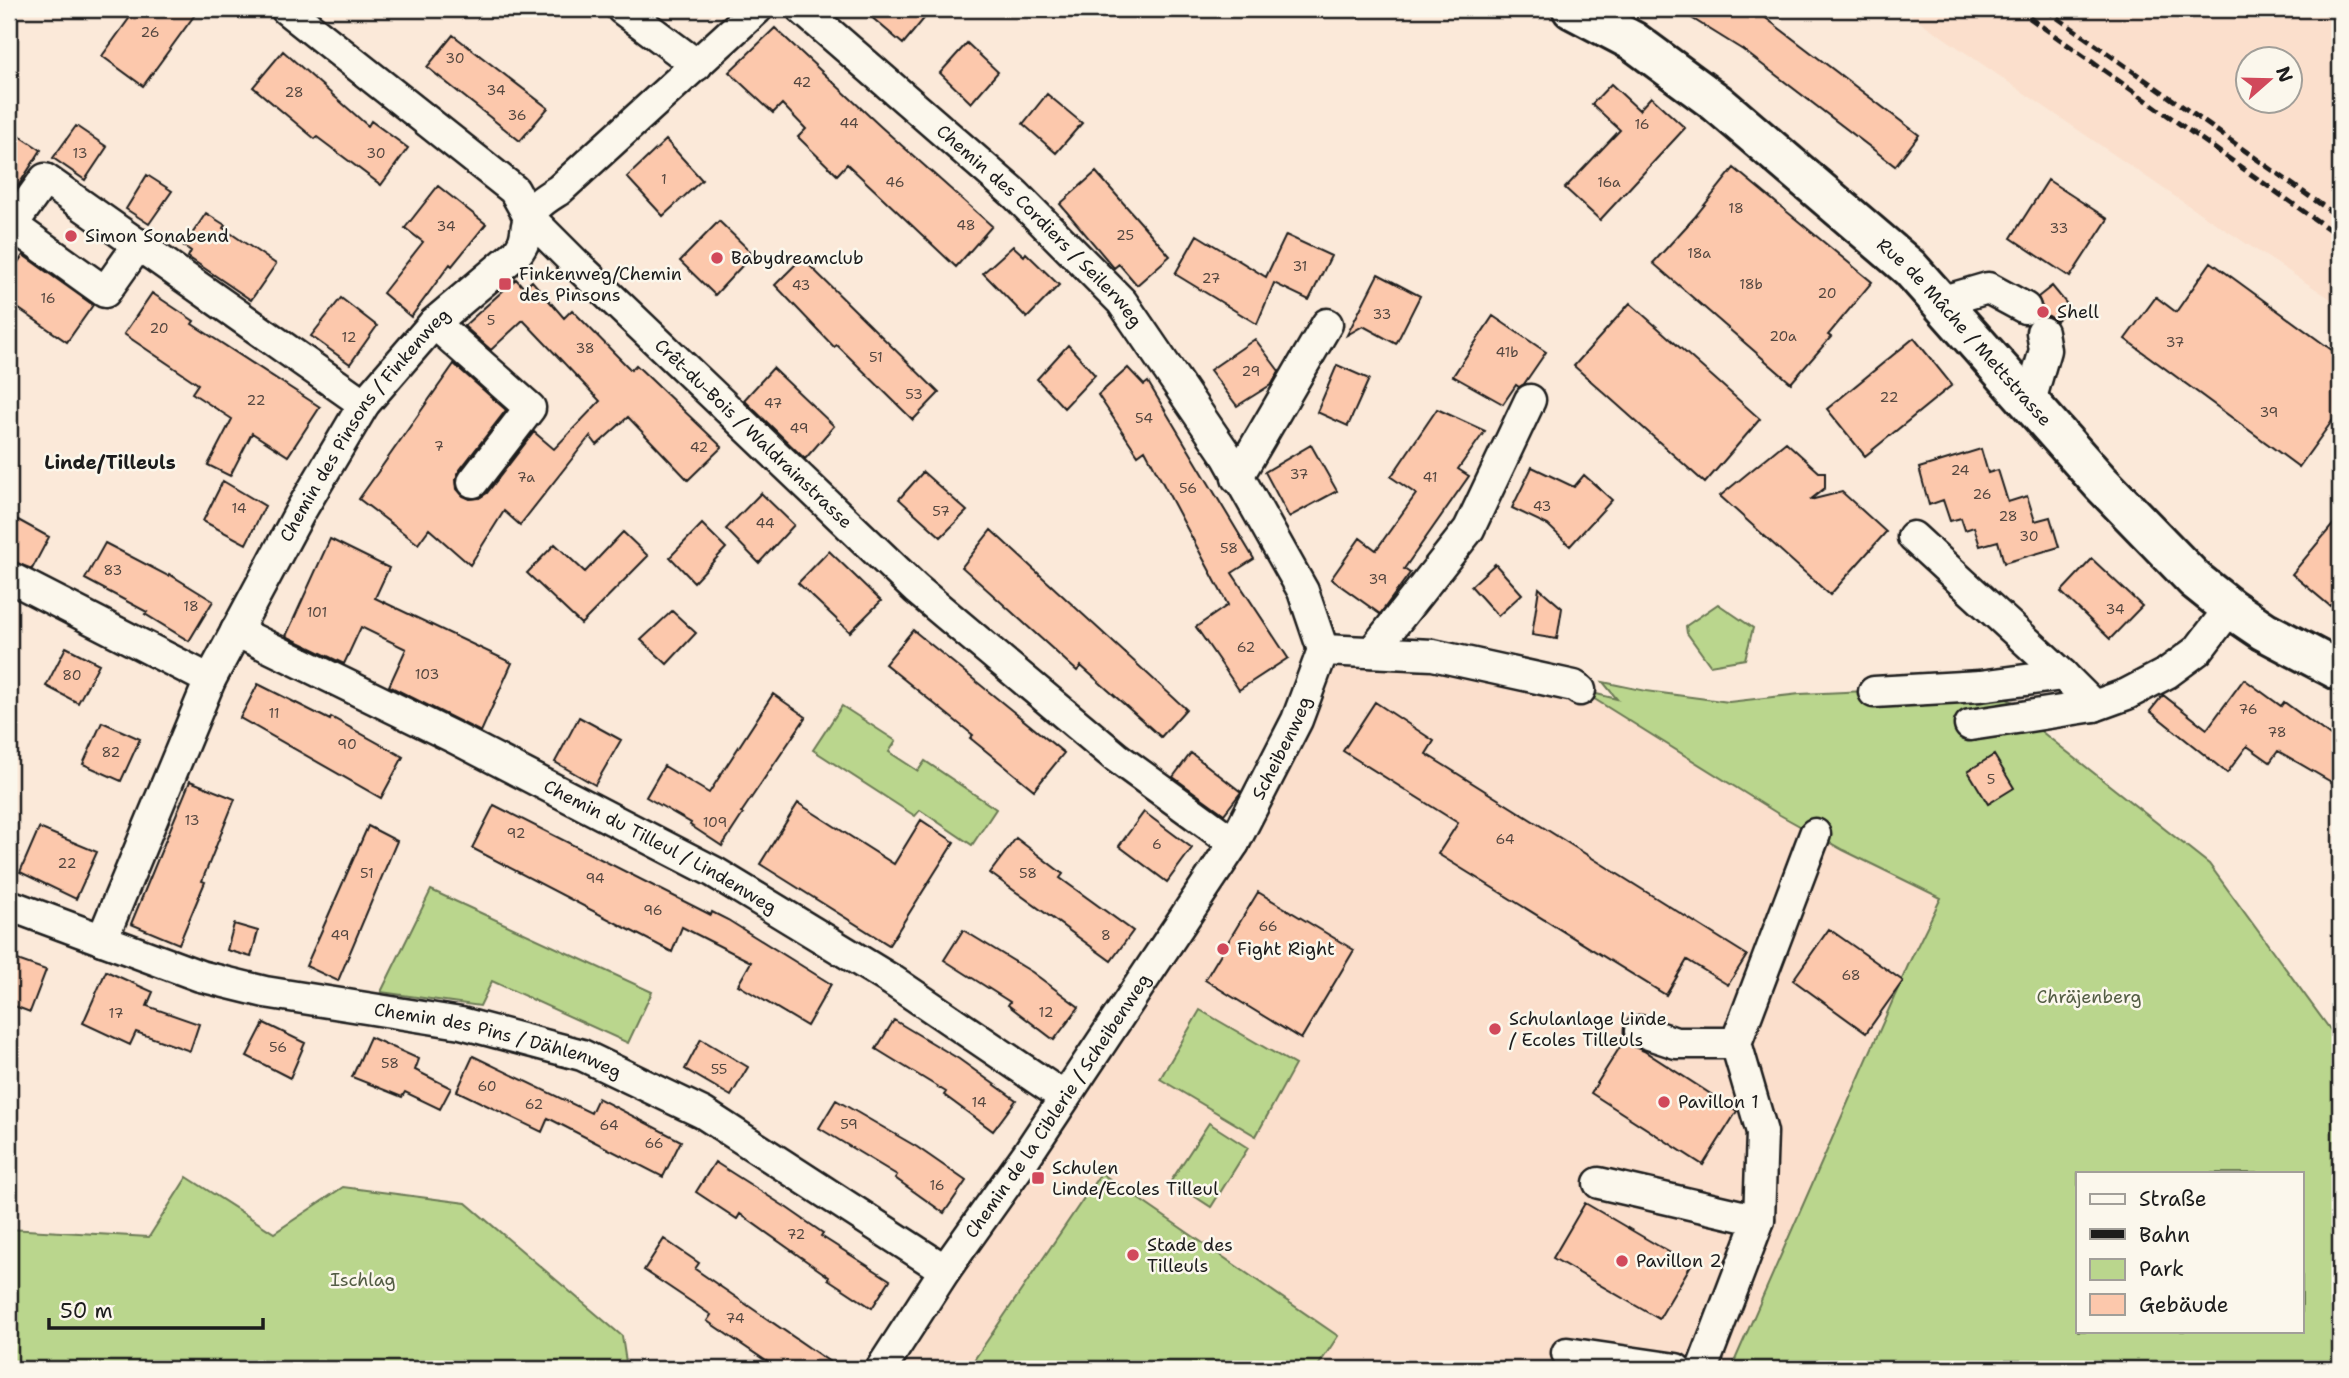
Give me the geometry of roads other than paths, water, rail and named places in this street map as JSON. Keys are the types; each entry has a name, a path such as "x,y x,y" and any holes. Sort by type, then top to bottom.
{"main road":[{"name":"Rue de Mâche / Mettstrasse","path":"1572,9 1633,41 1717,103 1910,268 2158,544 2195,580 2230,608 2282,642 2340,671"}],"street":[{"name":"Crêt-du-Bois / Waldrainstrasse","path":"286,9 514,190 529,217 915,589 1116,757 1234,843"},
{"path":"622,9 697,65"},
{"path":"529,217 544,199 559,190 757,9"},
{"name":"Chemin des Cordiers / Seilerweg","path":"802,9 1016,195 1122,302 1227,456 1303,591 1323,650"},
{"path":"139,244 106,292 10,224 45,179 139,244 364,404"},
{"name":"Chemin des Pinsons / Finkenweg","path":"102,940 209,680 300,512 364,404 434,323 517,253 526,242 529,217"},
{"path":"1940,302 1988,288 2025,308"},
{"path":"434,323 530,408 473,482"},
{"path":"1237,478 1327,324"},
{"path":"2030,401 2045,350 2042,332"},
{"path":"1372,652 1469,529 1530,400"},
{"path":"1913,537 2063,675"},
{"path":"9,576 209,680"},
{"path":"1975,582 2094,706"},
{"path":"1970,725 2094,706 2127,694 2167,673 2198,650 2230,608"},
{"name":"Chemin du Tilleul / Lindenweg","path":"236,631 453,737 714,872 893,981 1064,1097"},
{"path":"1323,650 1433,654 1580,690"},
{"name":"Scheibenweg","path":"1234,843 1297,720 1323,650"},
{"path":"1874,692 1980,686 2063,675"},
{"path":"1702,1369 1759,1220 1762,1132 1736,1043 1815,834"},
{"name":"Chemin de la Ciblerie / Scheibenweg","path":"881,1369 1234,843"},
{"name":"Chemin des Pins / Dählenweg","path":"9,905 200,976 265,992 461,1023 582,1055 703,1112 945,1270"},
{"path":"1640,1031 1676,1043 1736,1043"},
{"path":"1599,1183 1759,1220"},
{"path":"1567,1353 1676,1369"}],"railway":[{"path":"2017,9 2340,237"},
{"path":"2045,9 2340,218"},
{"path":"2317,9 2340,17"}],"place":[{"name":"Simon Sonabend","path":"71,236"},
{"name":"Babydreamclub","path":"717,258"},
{"name":"Finkenweg/Chemin des Pinsons","path":"505,284"},
{"name":"Shell","path":"2043,312"},
{"name":"Fight Right","path":"1223,949"},
{"name":"Schulanlage Linde / Ecoles Tilleuls","path":"1495,1029"},
{"name":"Pavillon 1","path":"1664,1102"},
{"name":"Schulen Linde/Ecoles Tilleul","path":"1038,1178"},
{"name":"Stade des Tilleuls","path":"1133,1255"},
{"name":"Pavillon 2","path":"1622,1261"}],"district":[{"name":"Linde/Tilleuls","path":"110,462"}],"park label":[{"name":"Chräjenberg","path":"2089,997"},
{"name":"Ischlag","path":"363,1280"}]}
